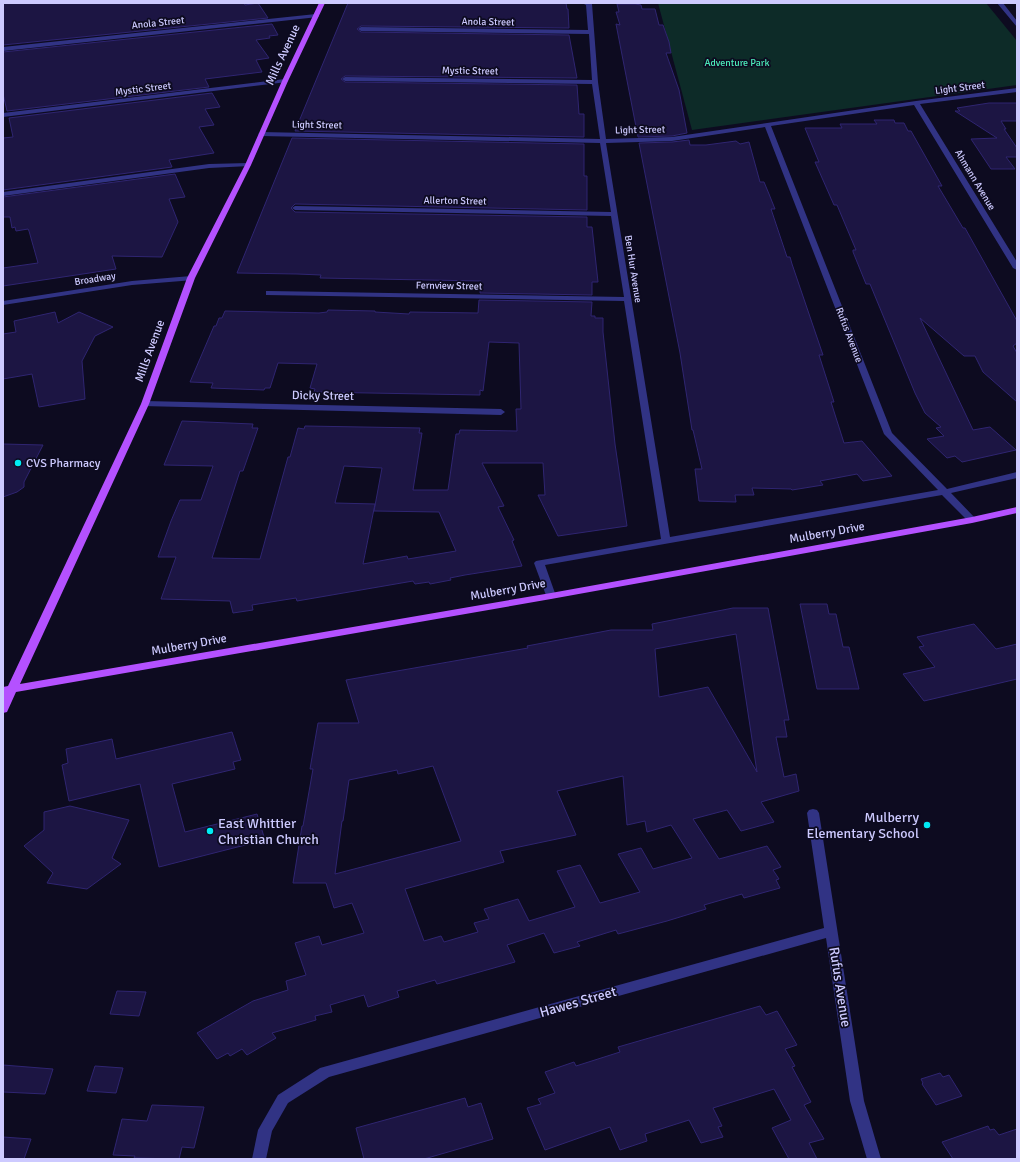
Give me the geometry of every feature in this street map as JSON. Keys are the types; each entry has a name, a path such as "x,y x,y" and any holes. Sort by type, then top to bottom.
{"main road":[{"name":"Mills Avenue","path":"3,709 7,690 145,404 191,278 248,165 285,81 322,3"},
{"name":"Mulberry Drive","path":"7,690 551,596 972,520 1017,510"}],"street":[{"name":"Ben Hur Avenue","path":"584,3 588,4 595,82 603,141 666,540"},
{"path":"1000,3 1017,25"},
{"name":"Anola Street","path":"3,49 316,16"},
{"name":"Anola Street","path":"362,29 590,32"},
{"name":"Mystic Street","path":"345,78 595,82"},
{"name":"Mystic Street","path":"3,115 285,81"},
{"name":"Light Street","path":"261,134 603,141 672,139 916,103 1017,90"},
{"name":"Ahmann Avenue","path":"916,103 1017,268"},
{"name":"Rufus Avenue","path":"767,125 888,434 972,520"},
{"path":"3,194 209,166 248,165"},
{"name":"Allerton Street","path":"295,208 615,214"},
{"name":"Broadway","path":"3,303 132,283 191,278"},
{"name":"Fernview Street","path":"269,293 628,299"},
{"name":"Dicky Street","path":"145,404 501,412"},
{"name":"Mulberry Drive","path":"551,596 539,562 944,492 1017,475"},
{"name":"Rufus Avenue","path":"813,813 857,1101 874,1159"},
{"name":"Hawes Street","path":"259,1159 265,1130 283,1099 325,1072 831,931"}],"green space":[{"name":"Adventure Park","path":"658,3 986,3 1017,41 1017,85 692,130"}],"building":[{"path":"3,3 244,3 245,5 258,3 268,18 3,45"},
{"path":"348,3 566,3 568,9 569,28 361,26 357,29 361,32 569,35 577,78 345,76 341,79 345,82 577,85 579,114 584,114 584,137 295,131"},
{"path":"617,4 635,4 641,5 642,9 655,9 659,25 663,25 669,42 671,53 666,53 679,90 687,133 672,136 638,137 616,24 620,25 616,12 619,12"},
{"path":"272,24 278,35 256,40 269,58 256,60 262,72 205,79 209,87 7,111 3,94 3,52"},
{"path":"212,93 220,107 205,109 214,125 199,127 214,153 169,160 172,167 3,190 3,138 13,137 9,118"},
{"path":"989,103 1017,103 1017,121 1001,121 1006,129 1004,129 1017,148 1017,157 1006,157 1015,169 991,169 971,139 997,138 955,111 960,111 957,108"},
{"path":"874,120 894,120 895,123 904,123 908,131 911,131 942,186 938,186 963,228 965,228 1017,321 1017,343 1013,346 1017,353 1017,402 983,372 975,356 964,356 920,318 973,430 990,427 1016,450 962,462 955,456 947,458 927,439 944,436 936,428 941,427 925,413 915,393 870,284 866,284 853,252 853,250 856,250 837,205 834,205 815,162 819,162 805,128 842,128 840,124 877,124"},
{"path":"292,138 584,144 584,176 587,176 587,210 295,204 291,208 295,212 587,217 587,227 592,227 598,282 592,282 592,295 480,293 481,281 320,278 321,275 237,273"},
{"path":"689,140 690,145 706,145 736,141 740,144 749,142 760,182 764,182 775,209 771,209 787,257 790,257 823,355 819,355 834,402 831,402 844,443 862,441 892,476 863,481 857,474 820,481 823,485 792,490 752,488 754,495 735,495 736,502 699,501 695,469 702,469 692,430 680,353 639,143"},
{"path":"175,174 185,197 169,199 178,222 162,257 112,256 116,269 3,286 3,268 38,263 28,229 16,231 15,227 12,228 10,217 3,217 3,197"},
{"path":"479,300 592,302 591,316 595,316 595,318 603,318 603,332 615,444 627,526 558,536 538,495 545,495 543,463 482,463 504,506 498,507 514,540 512,541 522,566 465,575 450,578 451,580 430,584 429,582 415,584 413,581 297,601 296,598 252,605 253,610 233,613 230,601 161,599 176,557 158,557 171,521 180,500 201,500 213,466 164,465 182,421 253,424 252,428 258,428 243,471 240,471 212,558 260,559 288,457 290,457 298,428 304,429 305,426 420,428 419,433 422,433 413,490 448,490 456,434 459,434 460,430 517,431 516,409 521,409 519,343 489,342 483,391 480,390 480,395 314,392 315,389 310,388 317,364 278,363 270,388 265,388 264,390 211,388 213,383 190,382 214,326 216,326 219,318 222,318 225,311 319,313 327,312 328,310 375,311 409,314 410,312 478,313","holes":["344,466 382,468 374,511 439,512 456,551 408,559 407,556 363,564 375,504 335,503"]},
{"path":"55,312 58,323 79,312 113,327 95,336 82,361 85,399 39,407 32,374 3,379 3,334 16,332 14,321"},
{"name":"CVS Pharmacy","path":"3,444 43,445 24,482 24,487 17,492 3,497"},
{"path":"800,604 827,604 829,614 836,614 843,647 849,647 859,689 817,689"},
{"path":"733,608 768,608 789,720 784,720 787,737 776,737 784,777 796,774 799,791 761,802 774,822 741,831 727,810 693,819 719,859 767,846 781,867 773,870 779,879 776,880 780,888 744,898 742,894 704,905 706,909 618,934 616,930 577,942 580,946 554,953 544,933 507,945 515,962 437,984 435,980 397,991 399,997 368,1007 364,995 330,1005 332,1012 315,1016 316,1020 272,1033 276,1038 247,1055 242,1049 230,1056 228,1053 217,1059 197,1033 253,1001 288,990 286,981 306,975 295,943 319,936 322,945 364,933 352,903 334,908 326,883 293,883 313,769 310,769 318,723 359,723 346,680 528,648 527,646 611,630 653,630 652,624","holes":["736,634 757,772 708,687 659,697 655,649","433,766 461,841 335,874 349,780 397,770 398,774","623,776 627,825 645,821 647,832 671,825 692,858 653,869 641,848 618,854 640,892 600,903 580,865 557,871 575,907 529,921 518,899 484,909 489,919 474,923 478,932 444,942 441,936 424,941 405,889 504,862 500,851 576,835 557,791"]},
{"path":"974,624 996,649 1017,644 1017,679 924,701 903,674 935,667 919,647 924,646 917,637"},
{"path":"232,732 241,760 233,762 235,769 172,784 185,832 257,814 265,840 159,867 140,784 69,801 62,765 68,763 66,749 112,739 116,759"},
{"path":"70,806 129,820 112,858 121,864 87,889 47,883 53,873 24,846 44,830 44,812"},
{"path":"117,991 146,992 139,1016 110,1014"},
{"path":"760,1006 766,1015 777,1011 797,1045 785,1049 795,1066 792,1067 811,1102 804,1105 824,1139 809,1143 817,1159 789,1159 772,1128 791,1120 774,1089 713,1108 722,1126 718,1127 723,1137 701,1143 689,1120 645,1134 647,1141 620,1150 610,1127 545,1150 527,1108 541,1104 538,1099 555,1093 545,1072 574,1062 576,1066 620,1052 618,1047"},
{"path":"3,1065 53,1069 45,1094 3,1092"},
{"path":"95,1066 123,1068 116,1093 87,1091"},
{"path":"940,1073 943,1077 949,1075 962,1096 936,1105 922,1084 921,1079"},
{"path":"465,1098 468,1107 481,1103 493,1139 424,1159 364,1159 356,1128"},
{"path":"152,1105 204,1107 194,1148 182,1147 179,1159 134,1158 135,1156 113,1155 122,1119 147,1121"},
{"path":"988,1126 990,1130 994,1129 999,1135 1017,1129 1017,1159 953,1159 942,1142"},
{"path":"3,1137 31,1139 24,1159 3,1159"}],"place":[{"name":"CVS Pharmacy","path":"18,463"},
{"name":"Mulberry Elementary School","path":"927,825"},
{"name":"East Whittier Christian Church","path":"210,831"}]}
